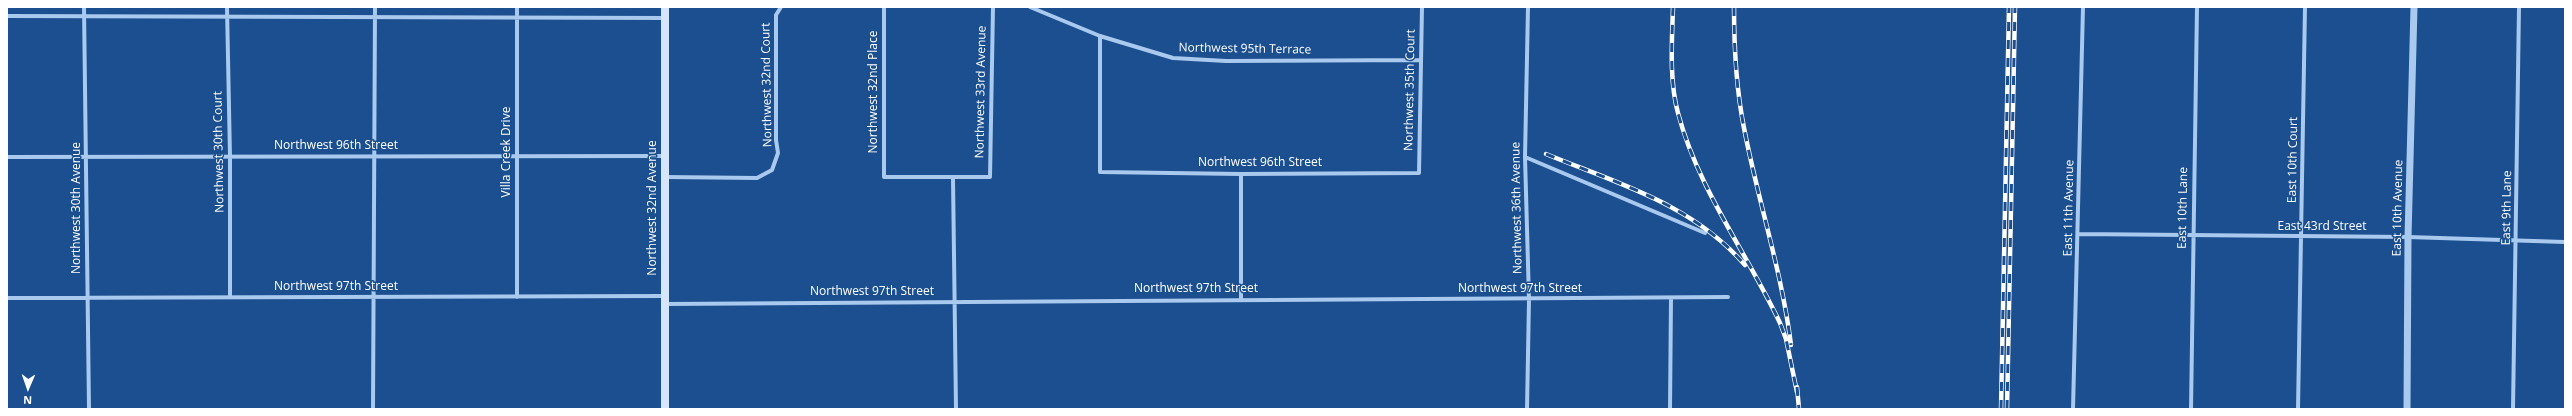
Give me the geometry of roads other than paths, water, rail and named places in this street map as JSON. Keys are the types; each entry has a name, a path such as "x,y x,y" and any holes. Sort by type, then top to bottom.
{"main road":[{"name":"Northwest 32nd Avenue","path":"665,7 665,409"}],"street":[{"name":"Northwest 30th Avenue","path":"84,7 89,409"},
{"name":"Northwest 30th Court","path":"226,7 230,157 230,297"},
{"path":"372,409 375,7"},
{"name":"Villa Creek Drive","path":"517,7 517,297"},
{"name":"Northwest 32nd Court","path":"665,177 757,178 772,170 778,153 776,140 776,15 781,7"},
{"name":"Northwest 32nd Place","path":"884,7 884,177 953,178"},
{"name":"Northwest 33rd Avenue","path":"953,178 990,177 992,7"},
{"name":"Northwest 95th Terrace","path":"1030,7 1100,36 1173,58 1226,61 1420,60"},
{"name":"Northwest 35th Court","path":"1419,173 1422,7"},
{"name":"Northwest 36th Avenue","path":"1527,409 1528,300 1525,158 1528,7"},
{"name":"East 11th Avenue","path":"2074,409 2083,7"},
{"name":"East 10th Lane","path":"2191,409 2197,7"},
{"name":"East 10th Court","path":"2298,409 2305,7"},
{"name":"East 10th Avenue","path":"2407,409 2408,237 2414,7"},
{"name":"East 9th Lane","path":"2513,409 2519,7"},
{"path":"7,16 665,18"},
{"name":"Northwest 96th Street","path":"1100,36 1100,172 1241,174 1419,173"},
{"name":"Northwest 96th Street","path":"7,157 665,156"},
{"path":"1525,158 1705,233"},
{"path":"1241,174 1241,299"},
{"path":"953,178 956,302 956,409"},
{"name":"East 43rd Street","path":"2078,234 2408,237 2565,242"},
{"name":"Northwest 97th Street","path":"7,298 517,297 665,300 956,302 1241,299 1528,300 1728,297"},
{"path":"1670,409 1671,298"}],"railway":[{"path":"1673,7 1673,87 1678,113 1687,141 1710,194 1780,323 1786,339 1797,392"},
{"path":"1734,7 1734,38 1741,113 1782,291 1791,345"},
{"path":"2001,409 2009,7"},
{"path":"2007,409 2015,7"},
{"path":"1546,154 1627,186 1678,211 1702,226 1724,244 1745,265"},
{"path":"1797,387 1799,409"}]}
